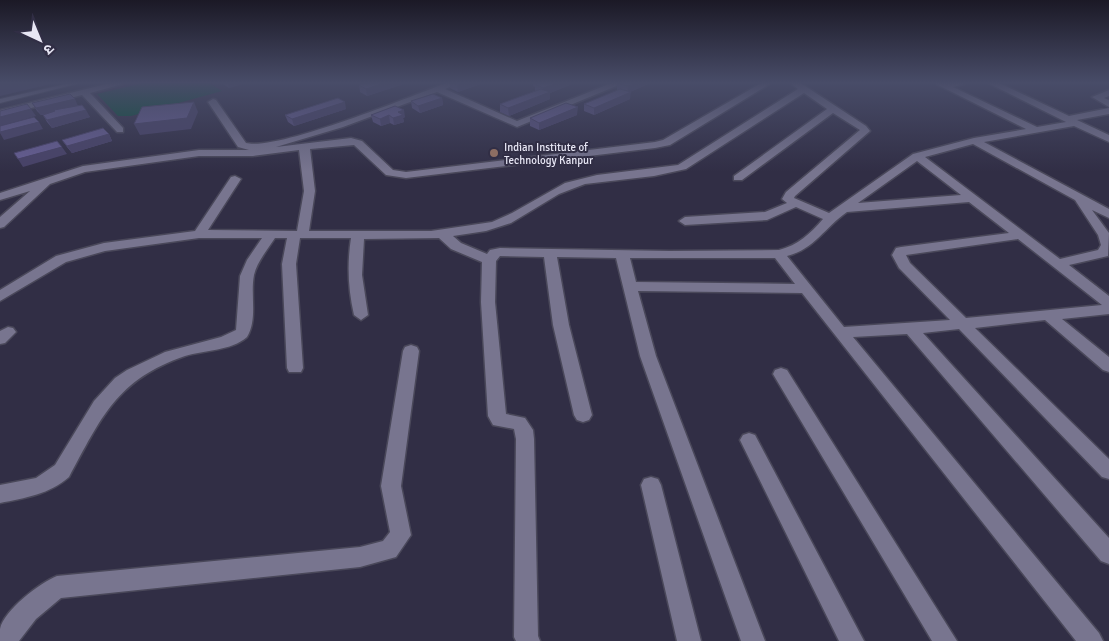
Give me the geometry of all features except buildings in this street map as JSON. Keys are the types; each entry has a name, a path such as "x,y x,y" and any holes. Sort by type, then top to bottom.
{"street":[{"path":"103,112 120,130"},
{"path":"220,112 242,145 249,148 267,146 370,112"},
{"path":"489,112 516,124 547,112"},
{"path":"0,197 83,169 199,153 253,153 351,141 358,143 390,173 406,175 666,143 718,112"},
{"path":"0,296 61,259 104,247 198,234 442,234 490,225 515,217 567,186 596,177 662,173 682,167 758,112"},
{"path":"738,178 829,112"},
{"path":"830,218 788,199 790,194 865,131 840,112"},
{"path":"998,112 1034,129"},
{"path":"1053,112 1109,139"},
{"path":"528,641 526,637 525,439 524,430 519,423 503,421 497,416 488,302 490,260 496,253 779,254 795,251 808,244 830,218 917,156 974,141 1072,121 1106,112"},
{"path":"974,141 1109,214"},
{"path":"295,368 289,264 298,234 310,210 311,182 304,147"},
{"path":"917,156 1109,303"},
{"path":"0,224 50,179"},
{"path":"198,234 235,179"},
{"path":"844,208 971,198"},
{"path":"1057,264 1103,253 1107,246 1104,235 1080,200"},
{"path":"685,221 767,216 796,203"},
{"path":"0,494 40,486 55,479 62,471 109,394 131,375 155,362 184,351 232,339 240,334 245,323 244,291 249,269 271,234"},
{"path":"442,234 456,246 490,260"},
{"path":"358,235 354,257 357,299 361,315"},
{"path":"1021,235 901,250 898,255 904,266 1109,471"},
{"path":"550,253 561,325 583,415"},
{"path":"622,254 648,356 752,641"},
{"path":"779,254 806,290 993,517 1091,641"},
{"path":"630,286 806,290"},
{"path":"840,332 911,329 1109,309"},
{"path":"1048,315 1109,366"},
{"path":"911,329 1109,554"},
{"path":"6,641 18,618 36,602 57,588 360,557 389,550 401,535 391,486 411,351"},
{"path":"781,374 945,641"},
{"path":"749,440 852,641"},
{"path":"651,485 689,641"}],"green space":[{"path":"114,112 146,112 131,116 118,116"}],"place":[{"name":"Indian Institute of Technology Kanpur","path":"494,153"}]}
